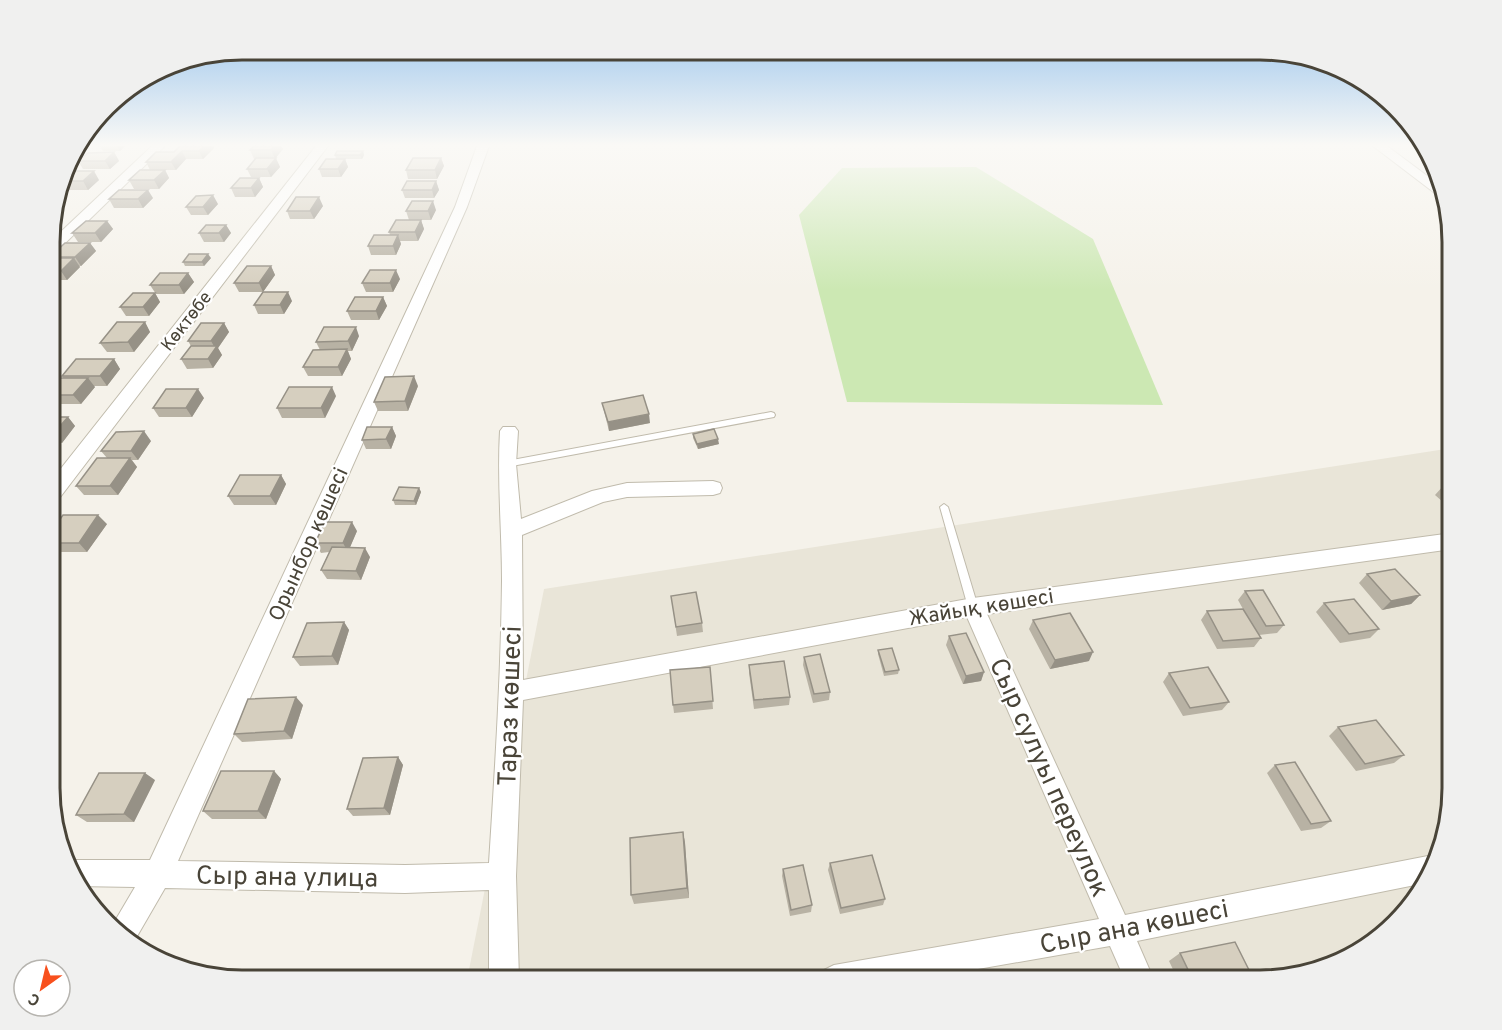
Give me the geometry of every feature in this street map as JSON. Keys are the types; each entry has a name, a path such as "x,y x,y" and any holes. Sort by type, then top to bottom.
{"street":[{"path":"60,240 109,194"},
{"name":"Көктөбе","path":"60,483 285,194"},
{"name":"Орынбор көшесі","path":"126,928 158,874 466,194"},
{"name":"Тараз көшесі","path":"504,970 502,876 512,692 512,531 507,464 509,431"},
{"path":"512,531 599,496 627,490 713,488"},
{"name":"Жайық көшесі","path":"512,692 973,607 1442,542"},
{"name":"Сыр сулуы переулок","path":"973,607 1136,970"},
{"name":"Сыр ана көшесі","path":"891,970 1119,930 1422,870"},
{"name":"Сыр ана улица","path":"81,872 405,879 502,876"}],"lane":[{"path":"507,464 771,415"},
{"path":"944,507 973,607"}],"shaded area":[{"path":"1442,450 1442,800 1439,824 1423,868 1411,889 1380,925 1351,946 1296,967 1272,970 469,970 544,589"}],"green space":[{"path":"818,194 1020,194 1093,239 1163,405 847,402 799,215"}],"building":[{"path":"114,194 143,194 138,199 109,199"},
{"path":"213,195 203,207 186,207 196,196"},
{"path":"296,197 319,197 310,211 287,211"},
{"path":"412,201 433,201 428,211 406,211"},
{"path":"396,220 421,220 415,232 389,232"},
{"path":"86,221 107,221 95,233 72,233"},
{"path":"206,225 226,225 219,233 199,233"},
{"path":"374,235 398,235 393,246 368,246"},
{"path":"65,243 90,243 75,257 60,257 60,248"},
{"path":"189,254 208,254 202,262 183,262"},
{"path":"60,258 74,258 61,271"},
{"path":"247,266 271,266 259,283 234,283"},
{"path":"370,270 396,270 390,283 362,283"},
{"path":"160,273 188,273 179,285 150,285"},
{"path":"263,292 288,292 280,305 254,305"},
{"path":"133,293 155,293 143,307 120,307"},
{"path":"355,297 383,297 376,311 347,311"},
{"path":"117,322 145,322 128,342 100,343"},
{"path":"201,323 224,323 211,341 188,341"},
{"path":"324,327 356,327 348,341 316,342"},
{"path":"191,346 217,346 208,359 181,359"},
{"path":"347,349 338,367 303,367 313,350"},
{"path":"76,359 114,359 100,376 62,376"},
{"path":"414,376 405,401 374,402 385,377"},
{"path":"88,378 73,395 60,395 60,379"},
{"path":"289,387 332,387 321,408 277,408"},
{"path":"166,389 198,389 186,408 153,408"},
{"path":"643,395 649,414 608,422 602,403"},
{"path":"60,417 68,417 60,426"},
{"path":"367,427 392,427 386,439 362,440"},
{"path":"714,429 718,439 697,444 693,434"},
{"path":"144,431 131,451 101,451 116,432"},
{"path":"97,458 130,458 110,486 76,486"},
{"path":"240,475 281,475 270,496 228,496"},
{"path":"399,487 419,488 414,501 393,500"},
{"path":"63,515 98,515 79,543 60,543 60,519"},
{"path":"325,522 352,522 343,543 315,543"},
{"path":"332,547 365,548 356,571 321,570"},
{"path":"1395,569 1420,595 1391,601 1367,574"},
{"path":"1263,590 1284,625 1266,626 1245,591"},
{"path":"696,592 702,623 676,627 671,596"},
{"path":"1354,599 1379,629 1349,634 1324,603"},
{"path":"1243,609 1261,638 1223,641 1207,611"},
{"path":"1070,613 1093,652 1055,660 1033,620"},
{"path":"344,622 332,656 293,657 307,623"},
{"path":"966,633 984,672 966,676 949,636"},
{"path":"892,648 899,670 885,672 878,650"},
{"path":"820,654 830,692 814,694 804,657"},
{"path":"784,661 790,697 754,700 749,665"},
{"path":"710,667 713,701 673,705 670,670"},
{"path":"1208,667 1229,702 1190,708 1169,673"},
{"path":"296,697 284,731 234,734 248,699"},
{"path":"1376,720 1404,755 1365,764 1338,727"},
{"path":"398,757 384,808 347,809 363,758"},
{"path":"1295,762 1331,821 1311,824 1275,765"},
{"path":"221,771 274,771 258,811 203,811"},
{"path":"99,773 145,773 124,814 76,815"},
{"path":"683,832 687,888 631,895 630,838"},
{"path":"872,855 885,899 841,908 830,863"},
{"path":"803,865 812,905 791,910 783,869"},
{"path":"1235,942 1249,970 1188,970 1180,953"}]}
